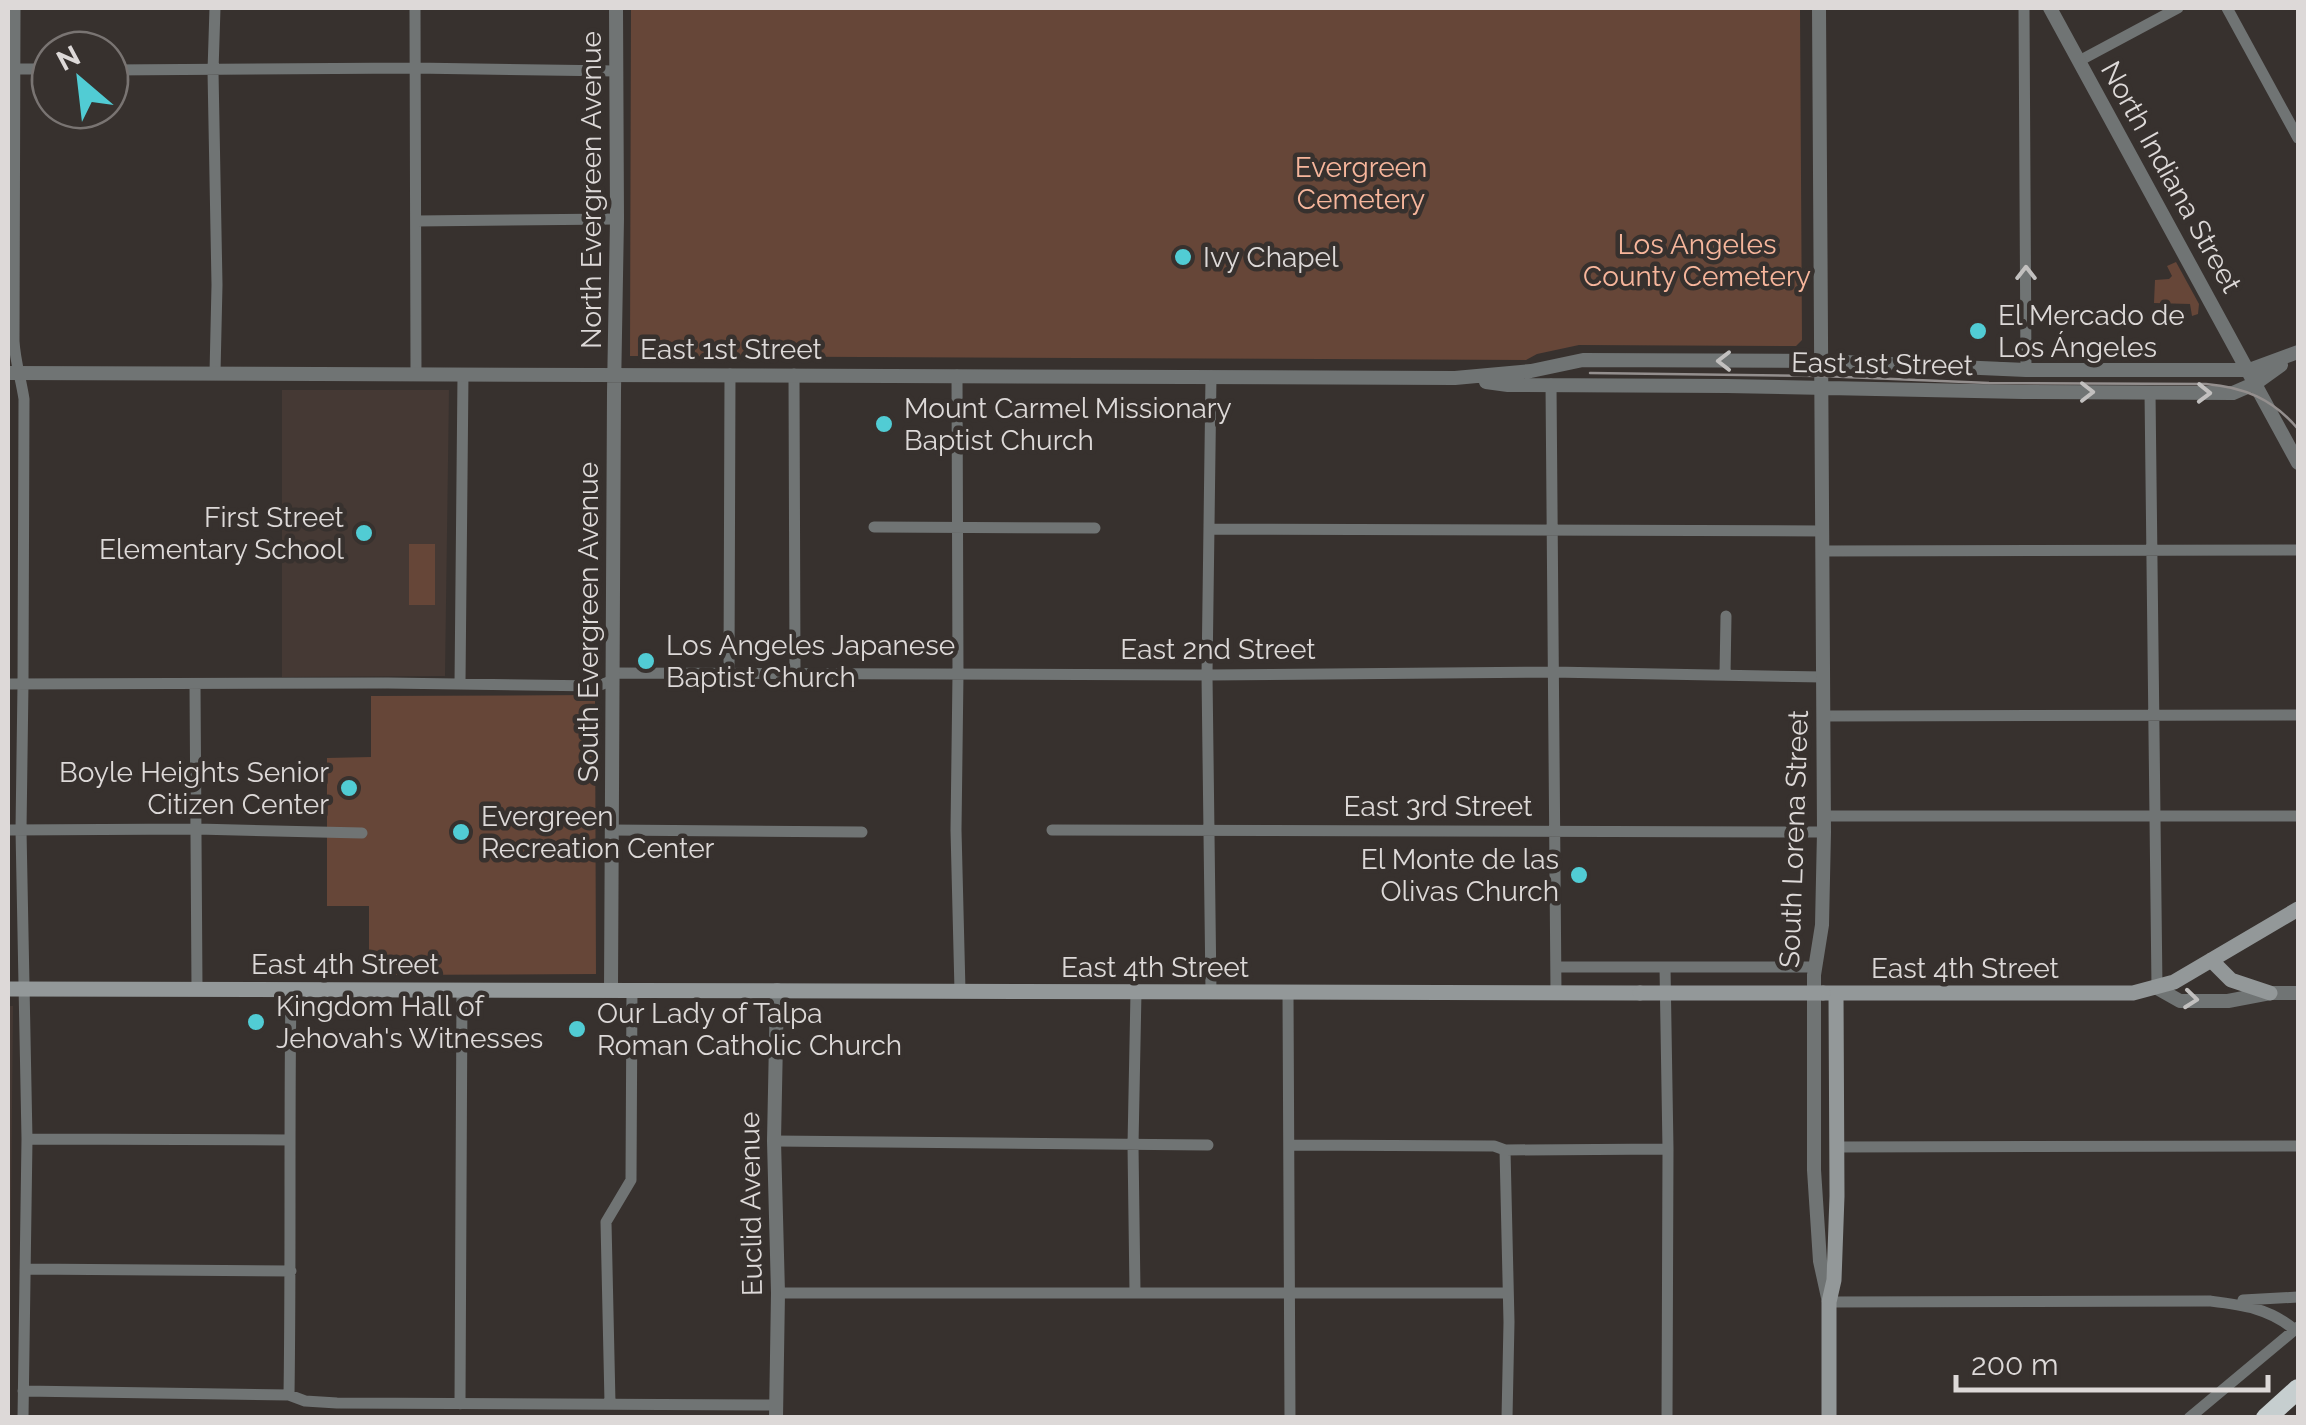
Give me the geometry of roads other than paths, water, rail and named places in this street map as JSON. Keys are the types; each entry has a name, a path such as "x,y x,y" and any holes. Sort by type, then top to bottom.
{"highway":[{"path":"2266,1418 2298,1390"}],"main road":[{"path":"2157,988 2174,982 2298,909"},
{"path":"2211,960 2231,980 2270,993"},
{"name":"East 4th Street","path":"16,989 2134,993 2157,988"},
{"name":"South Lorena Street","path":"1829,993 1838,1146 1829,1302 1829,1418"}],"street":[{"path":"14,8 14,373 24,399 23,684 14,830 16,989 27,1138 22,1418"},
{"path":"215,8 215,373"},
{"path":"415,8 416,374"},
{"name":"North Evergreen Avenue","path":"614,374 616,8"},
{"name":"South Lorena Street","path":"1819,8 1824,832 1822,925 1815,968 1814,1170 1820,1261 1829,1302"},
{"path":"2024,8 2026,370"},
{"name":"North Indiana Street","path":"2050,8 2298,463"},
{"path":"2079,61 2178,8"},
{"path":"2227,8 2298,138"},
{"path":"130,70 616,71"},
{"path":"416,221 617,219"},
{"name":"East 1st Street","path":"14,373 1455,378 1531,372 1583,360 2023,392 2233,393 2252,376 2298,352"},
{"name":"East 1st Street","path":"1455,378 1552,384 2026,370 2252,376"},
{"path":"460,684 463,374"},
{"name":"South Evergreen Avenue","path":"611,990 614,374"},
{"path":"729,674 730,374"},
{"path":"794,374 795,672"},
{"path":"958,375 956,830 960,991"},
{"path":"1211,376 1207,675 1212,992"},
{"path":"1552,384 1556,993"},
{"path":"2150,392 2157,988"},
{"path":"874,527 1095,528"},
{"path":"1209,529 1822,531"},
{"path":"8,545 23,545"},
{"path":"1822,550 2298,550"},
{"path":"1724,675 1726,616"},
{"name":"East 2nd Street","path":"8,684 598,686 613,676 795,672 1552,672 1824,677"},
{"path":"195,685 198,988"},
{"path":"1824,716 2298,715"},
{"path":"1824,816 2298,816"},
{"path":"14,830 362,833"},
{"path":"612,830 862,832"},
{"name":"East 3rd Street","path":"1052,830 1824,832"},
{"path":"1556,967 1815,968"},
{"path":"1665,967 1667,1418"},
{"path":"289,1395 291,988"},
{"name":"East 4th Street","path":"2157,988 2180,1001 2228,1002 2270,993 2298,993"},
{"path":"460,1404 462,989"},
{"path":"610,1403 606,1222 631,1180 632,990"},
{"name":"Euclid Avenue","path":"776,990 776,1411"},
{"path":"1135,1292 1136,992"},
{"path":"1288,993 1290,1418"},
{"path":"27,1138 289,1140"},
{"path":"774,1141 1208,1145"},
{"path":"1289,1144 1668,1150"},
{"path":"1838,1146 2298,1146"},
{"path":"1505,1150 1507,1418"},
{"path":"25,1269 291,1272"},
{"path":"778,1293 1507,1293"},
{"path":"1829,1302 2210,1301 2298,1297"},
{"path":"2190,1418 2297,1329 2256,1307 2210,1301"},
{"path":"23,1391 289,1395 305,1401 337,1403 610,1403 776,1411"},
{"path":"337,1403 337,1418"}],"tram line":[{"path":"1590,373 2206,384 2257,396 2298,429"}],"place":[{"name":"Ivy Chapel","path":"1183,257"},
{"name":"El Mercado de Los Ángeles","path":"1978,331"},
{"name":"Mount Carmel Missionary Baptist Church","path":"884,424"},
{"name":"First Street Elementary School","path":"364,533"},
{"name":"Los Angeles Japanese Baptist Church","path":"646,661"},
{"name":"Boyle Heights Senior Citizen Center","path":"349,788"},
{"name":"Evergreen Recreation Center","path":"461,832"},
{"name":"El Monte de las Olivas Church","path":"1579,875"},
{"name":"Kingdom Hall of Jehovah's Witnesses","path":"256,1022"},
{"name":"Our Lady of Talpa Roman Catholic Church","path":"577,1029"}],"park label":[{"name":"Evergreen Cemetery","path":"1361,183"},
{"name":"Los Angeles County Cemetery","path":"1697,260"}]}
